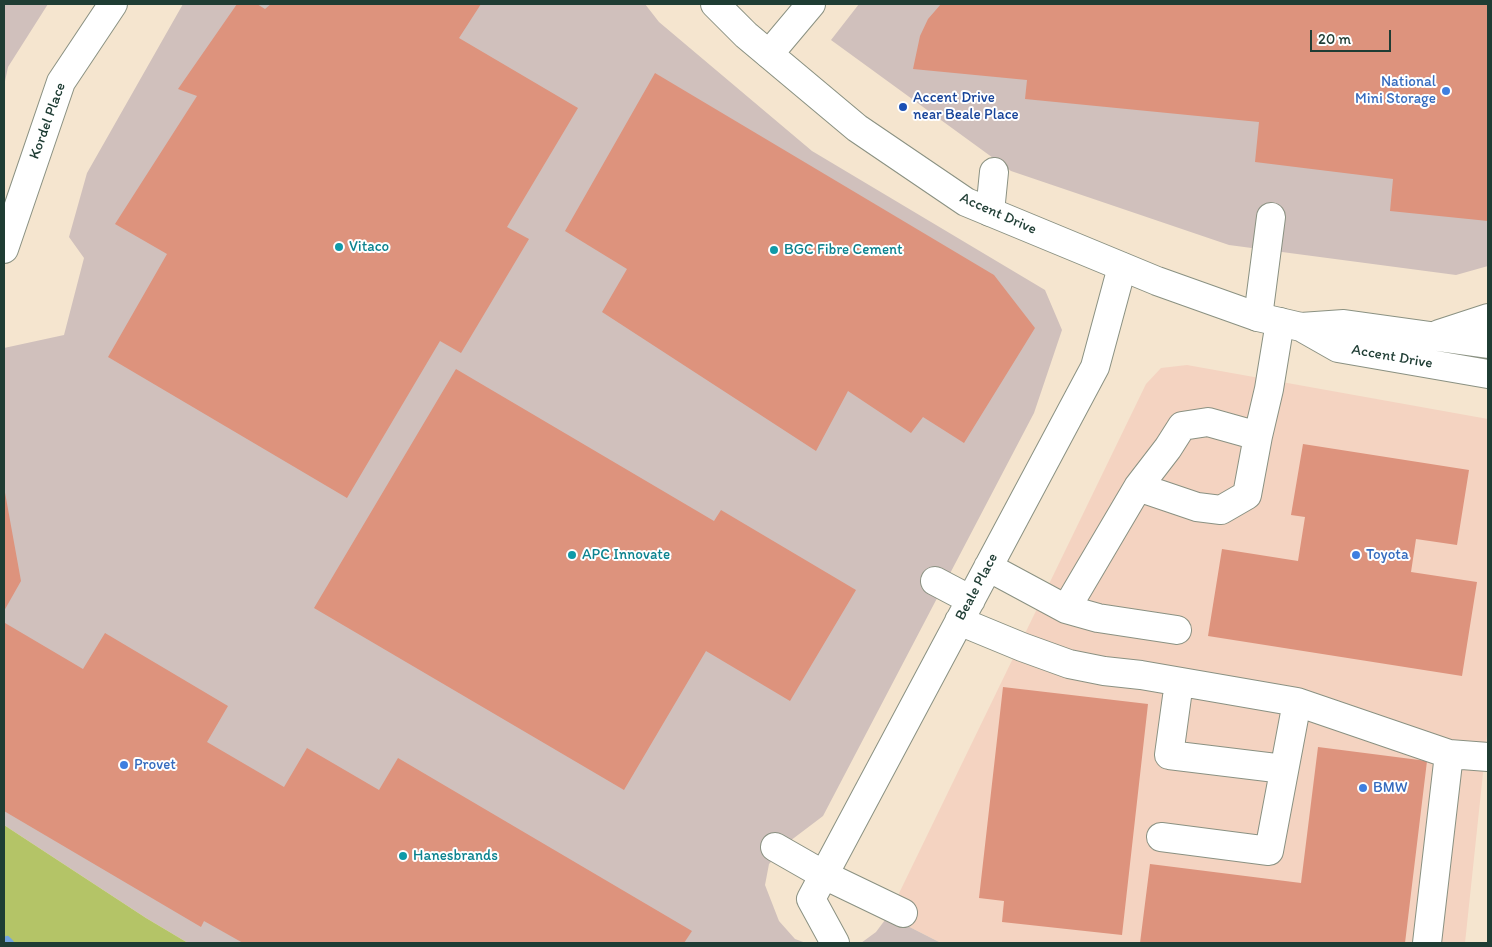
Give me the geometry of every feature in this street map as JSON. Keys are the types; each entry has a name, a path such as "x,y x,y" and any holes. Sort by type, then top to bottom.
{"main road":[{"name":"Kordel Place","path":"4,249 61,82 112,4"},
{"name":"Accent Drive","path":"715,4 746,35 857,128 966,202 1157,281 1280,322 1338,348 1488,374"},
{"path":"769,54 811,4"},
{"path":"990,212 994,172"},
{"path":"1138,487 1197,507 1221,510 1247,495 1272,373 1280,322 1271,217"},
{"name":"Beale Place","path":"835,943 811,899 1095,367 1122,267"},
{"path":"1433,337 1488,318"},
{"name":"Accent Drive","path":"1280,322 1344,324 1488,344"},
{"path":"1435,365 1452,375 1488,386"},
{"path":"1066,609 1138,487 1168,448 1182,426 1208,422 1258,436"},
{"path":"988,567 1066,609 1098,618 1177,630"},
{"path":"935,581 965,610 1022,647 1069,664 1296,702 1449,754 1488,756"},
{"path":"1179,682 1169,755 1284,770"},
{"path":"1161,837 1269,851 1296,702"},
{"path":"1427,943 1449,754"},
{"path":"775,847 824,875 903,913"}],"shaded area":[{"path":"4,4 48,4 8,67 4,86"},
{"path":"183,4 645,4 659,22 812,151 1045,290 1062,330 1034,413 823,816 790,841 769,864 765,885 779,921 795,939 806,943 188,943 146,918 4,825 4,348 64,335 84,258 69,237 87,173"},
{"path":"859,4 1488,4 1488,266 1456,275 1229,245 1011,171 831,40"},
{"path":"1187,365 1488,419 1488,726 1465,943 941,943 888,916 1146,384 1161,368"},
{"path":"888,916 941,943 861,943 876,932"}],"green space":[{"path":"4,825 146,918 188,943 4,943"}],"building":[{"name":"Vitaco","path":"237,4 257,4 265,9 271,4 481,4 459,38 578,108 507,227 529,239 461,353 440,341 347,498 108,357 167,254 115,224 197,96 178,89"},
{"path":"941,4 1488,4 1488,221 1390,211 1393,179 1255,162 1259,122 1025,99 1027,80 913,69 920,36 928,19"},
{"name":"BGC Fibre Cement","path":"655,73 994,275 1035,328 964,443 923,417 911,433 848,391 816,451 602,312 627,269 565,231"},
{"name":"APC Innovate","path":"456,369 714,521 721,510 856,590 790,701 706,651 624,790 314,608"},
{"name":"Toyota","path":"1303,444 1469,470 1457,545 1416,539 1411,572 1477,582 1462,676 1208,636 1222,549 1298,561 1305,517 1291,515"},
{"path":"4,487 21,581 4,611"},
{"path":"5,623 83,669 105,633 228,706 207,742 284,787 307,748 379,790 398,758 692,931 684,943 243,943 204,921 201,927 4,811"},
{"path":"1003,687 1148,704 1122,935 1002,922 1004,901 979,898"},
{"path":"1318,747 1427,761 1405,943 1140,943 1150,864 1301,883"}],"waterway":[{"path":"4,942 7,940 10,943"}],"place":[{"name":"National Mini Storage","path":"1446,91"},
{"name":"Accent Drive near Beale Place","path":"903,107"},
{"name":"Vitaco","path":"339,247"},
{"name":"BGC Fibre Cement","path":"774,250"},
{"name":"APC Innovate","path":"572,555"},
{"name":"Toyota","path":"1356,555"},
{"name":"Provet","path":"124,765"},
{"name":"BMW","path":"1363,788"},
{"name":"Hanesbrands","path":"403,856"}]}
